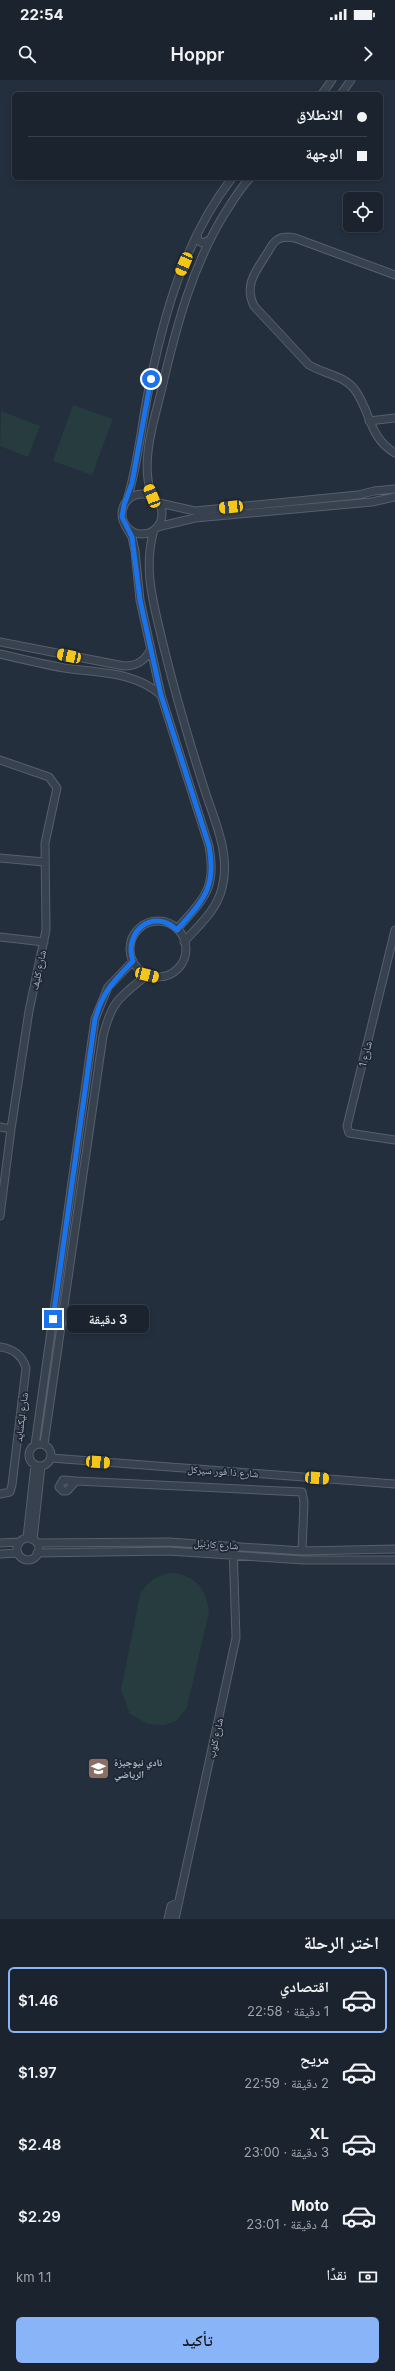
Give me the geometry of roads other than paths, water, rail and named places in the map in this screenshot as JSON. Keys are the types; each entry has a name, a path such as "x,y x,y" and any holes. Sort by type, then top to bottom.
{"street":[{"path":"323,92 332,80"},
{"path":"342,92 351,80"},
{"path":"177,930 203,900 211,884 213,866 209,846 161,695 140,600 135,551 132,537 125,525 122,510 127,500 132,483 157,351 180,274 196,234 221,192 230,180"},
{"path":"195,514 159,503 152,496 147,483 146,470 156,410 177,324 192,282 210,240 218,224 249,180"},
{"path":"196,234 198,240 202,243 210,240"},
{"path":"395,275 295,238 285,237 276,240 253,276 249,288 250,300 254,306 310,365 319,371 341,378 355,390 380,442 395,453"},
{"path":"180,274 189,276 192,282"},
{"path":"369,421 395,418"},
{"path":"272,507 358,495 378,490 395,489"},
{"path":"378,490 379,500"},
{"path":"127,500 139,494 152,496"},
{"path":"125,525 130,530 142,534 195,514 379,500 395,497"},
{"path":"159,503 162,515 149,546 148,564 152,595 178,704 221,840 225,864 222,888 212,911 184,942"},
{"path":"0,642 69,656 130,666 143,660 150,649"},
{"path":"0,654 64,668 129,677 147,684 161,695"},
{"path":"129,677 130,666"},
{"path":"183,763 195,759"},
{"name":"شارع كليف","path":"0,760 49,777 56,783 57,792 48,827 44,862 46,915 44,942 29,1011 11,1129 0,1216"},
{"path":"0,858 44,862"},
{"path":"156,921 165,922 177,930 184,942 185,955 177,969 163,976 147,975 140,971 133,961 130,944 139,928 156,921"},
{"name":"شارع 1","path":"395,930 392,953 347,1126 350,1133 395,1140"},
{"path":"0,936 44,942"},
{"path":"19,1542 17,1553 21,1558 30,1560 37,1553 33,1540 38,1465 29,1455 35,1445 95,1019 100,1002 108,987 133,961"},
{"path":"44,1444 103,1036 111,1007 120,996 147,975"},
{"path":"0,1128 11,1129"},
{"name":"شارع ليكسايد","path":"0,1347 13,1350 19,1355 26,1368 12,1485 10,1492 0,1494"},
{"path":"35,1445 44,1444"},
{"path":"38,1465 47,1464 51,1458 50,1450 44,1444"},
{"name":"شارع ذا فور سيركل","path":"51,1458 395,1484"},
{"path":"76,1481 302,1492 304,1502 302,1551"},
{"path":"0,1543 33,1540"},
{"name":"شارع كارنيل","path":"33,1540 169,1542 233,1545 302,1551 395,1549"},
{"path":"168,1552 169,1542"},
{"name":"شارع كلوب","path":"175,1919 236,1638 232,1555 233,1545"},
{"path":"361,1550 361,1560"},
{"name":"شارع كارنيل","path":"37,1553 168,1552 304,1560 395,1560"},
{"path":"0,1554 17,1553"},
{"path":"168,1919 171,1906 179,1902"}],"place":[{"name":"نادي نيوجيزة الرياضي","path":"99,1768"}]}
